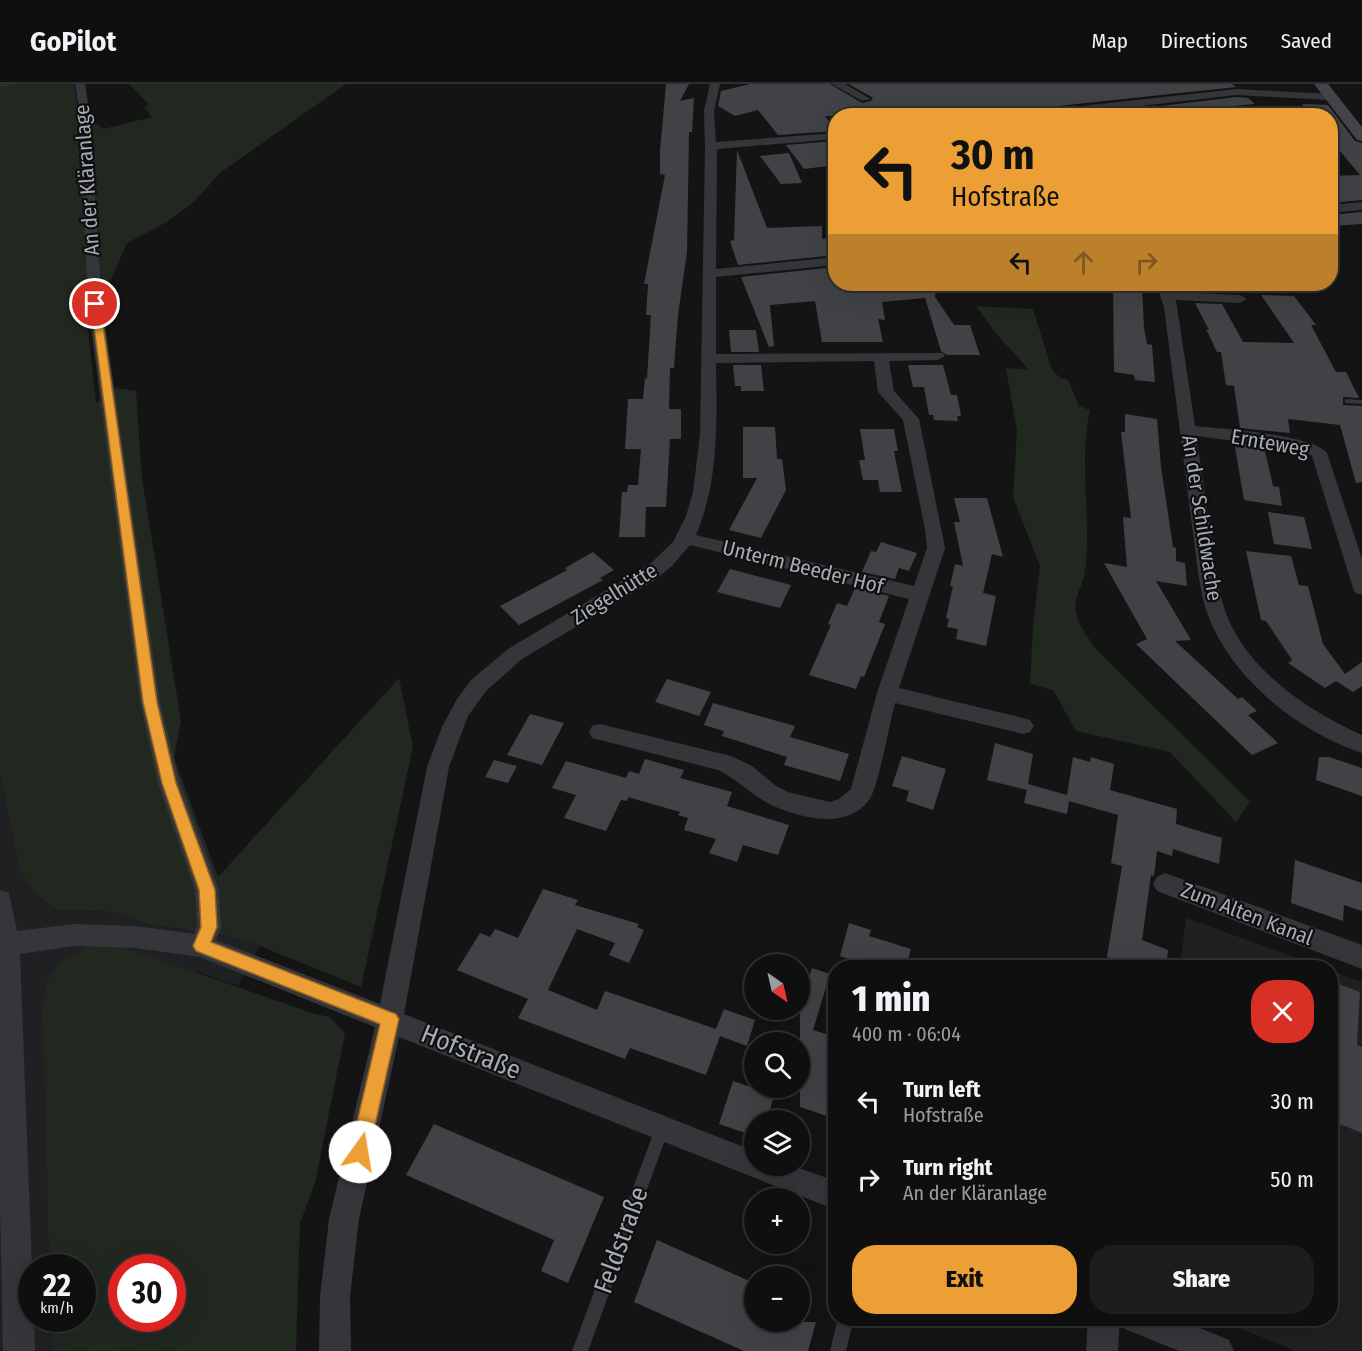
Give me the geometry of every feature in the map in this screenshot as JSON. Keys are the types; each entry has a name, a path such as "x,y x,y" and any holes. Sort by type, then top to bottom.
{"street":[{"name":"An der Kläranlage","path":"80,84 84,109 95,304 117,472 150,702 169,783 207,890 209,927 201,946"},
{"name":"Ziegelhütte","path":"335,1351 335,1298 344,1219 390,1019 438,767 452,728 465,703 490,673 521,650 641,580 668,559 685,538 702,500 708,359 711,146 709,111 714,84"},
{"path":"837,84 866,99"},
{"path":"1321,84 1362,137"},
{"path":"1091,108 1229,93 1330,97"},
{"path":"711,146 828,137"},
{"path":"1338,208 1362,206"},
{"path":"709,274 828,262"},
{"name":"An der Schildwache","path":"1166,291 1206,565 1221,624 1236,650 1258,675 1288,702 1318,722 1362,744"},
{"name":"An der Schildwache","path":"1174,291 1240,299"},
{"path":"600,732 723,762 744,772 768,792 783,800 830,811 846,807 861,794 887,693 936,548 911,419 886,392 881,356"},
{"path":"708,359 938,356"},
{"name":"Ernteweg","path":"1187,430 1305,445 1319,453 1362,588"},
{"name":"Unterm Beeder Hof","path":"685,538 922,595"},
{"path":"887,693 1023,726"},
{"name":"Zum Alten Kanal","path":"1165,884 1362,957"},
{"path":"0,901 7,944 19,1351"},
{"name":"Hofstraße","path":"7,944 75,936 136,937 201,946 744,1161"},
{"name":"Hofstraße","path":"784,1176 828,1193"},
{"path":"1102,1351 1104,1326"},
{"path":"1156,1326 1218,1351"}],"lane":[{"path":"1348,401 1362,402"},
{"name":"Feldstraße","path":"580,1351 662,1129"},
{"path":"838,1351 844,1326"}],"shaded area":[{"path":"0,84 74,84 78,111 103,129 152,117 144,107 149,105 129,84 346,84 220,173 195,201 167,222 127,243 110,282 85,300 96,403 116,388 136,391 142,478 181,721 174,758 218,877 399,678 413,747 361,987 260,946 226,935 145,924 115,912 58,910 35,894 20,871 0,774"},
{"path":"976,306 1033,309 1052,370 1060,378 1068,380 1079,406 1090,410 1085,450 1087,552 1084,577 1075,607 1077,617 1096,649 1250,802 1236,822 1170,752 1076,731 1053,690 1030,684 1033,627 1040,566 1013,497 1017,431 1006,368 1029,370 994,331"},
{"path":"0,774 20,871 35,894 58,910 115,912 145,924 226,935 260,946 238,986 197,972 42,1009 49,1254 18,1254 18,1332 51,1332 52,1351 0,1351"},
{"path":"1186,918 1303,960 1181,960"},
{"path":"120,946 312,1013 330,1017 345,1033 315,1183 300,1223 296,1351 52,1351 51,1332 96,1332 96,1254 49,1254 42,1008 48,980 60,963 87,947"},
{"path":"1338,973 1362,982 1362,1351 1296,1351 1234,1326 1338,1326"}],"building":[{"path":"666,84 689,84 680,101 694,98 692,132 689,132 687,252 678,315 674,368 670,368 669,409 681,409 681,439 670,439 666,507 646,507 645,537 619,537 622,492 627,492 628,485 638,485 641,449 625,449 628,399 643,399 645,378 647,379 651,315 646,315 648,284 644,284 665,175 660,174 660,151"},
{"path":"750,84 830,84 862,103 871,101 873,98 849,84 1232,84 1236,87 1040,108 828,108 828,116 825,116 828,120 828,132 778,135 758,110 735,116 718,106 721,91"},
{"path":"1237,97 1248,98 1255,104 1212,108 1144,108"},
{"path":"1302,104 1328,105 1330,108 1305,108"},
{"path":"1338,118 1355,141 1362,143 1362,200 1338,202 1338,176 1360,175 1338,149"},
{"path":"828,142 828,166 804,169 786,145"},
{"path":"737,150 767,228 822,226 822,239 828,238 828,256 738,265 730,241 734,240"},
{"path":"789,153 802,183 781,184 760,156"},
{"path":"1362,212 1362,224 1338,226 1338,214"},
{"path":"828,268 828,291 935,291 935,297 954,325 970,325 980,355 947,355 941,351 925,298 882,302 885,320 878,319 883,342 822,342 815,301 770,305 774,346 769,347 741,277"},
{"path":"1113,291 1142,291 1144,328 1147,344 1152,345 1155,382 1135,380 1134,375 1114,372"},
{"path":"1261,295 1294,296 1316,325 1311,325 1336,372 1346,372 1359,398 1343,397 1343,405 1362,406 1362,482 1356,483 1340,425 1288,419 1290,433 1240,428 1234,386 1226,385 1221,352 1217,352 1195,303 1222,304 1243,342 1294,343"},
{"path":"729,330 756,330 759,352 731,352"},
{"path":"733,365 761,365 764,391 741,391 741,386 735,386"},
{"path":"908,365 943,365 951,395 957,395 961,416 957,416 958,421 934,420 933,415 929,415 924,387 913,387"},
{"path":"1125,414 1157,419 1161,467 1173,547 1176,548 1176,561 1185,563 1187,586 1156,581 1191,640 1175,641 1238,699 1242,697 1257,711 1248,715 1278,743 1252,755 1136,644 1147,639 1104,563 1127,567 1123,517 1131,518 1121,432 1125,432"},
{"path":"743,427 775,427 777,459 782,459 786,490 761,538 729,530 757,478 743,478"},
{"path":"860,429 894,429 898,451 894,451 902,492 880,492 878,480 863,480 859,460 865,460"},
{"path":"1243,444 1264,447 1273,486 1279,487 1282,506 1244,500 1235,447 1243,448"},
{"path":"954,498 987,498 1003,557 992,554 983,593 996,596 986,646 956,639 958,629 947,627 949,619 946,618 953,586 950,586 955,564 963,566 954,522 960,522"},
{"path":"1268,512 1304,517 1312,549 1274,544"},
{"path":"881,542 917,553 909,571 899,568 895,579 862,572 871,551 876,552"},
{"path":"1246,551 1291,556 1299,585 1308,586 1323,644 1345,674 1362,662 1362,686 1353,692 1336,681 1325,688 1288,663 1292,660 1266,621 1261,620"},
{"path":"593,552 614,570 600,578 603,580 519,625 500,606 567,570 565,568"},
{"path":"730,569 791,585 780,608 717,592"},
{"path":"855,588 889,596 879,622 885,624 864,677 861,676 856,689 809,675 831,625 828,624 837,603 847,606"},
{"path":"667,679 711,692 699,716 655,702"},
{"path":"713,703 795,726 790,737 849,754 840,781 784,765 787,757 722,736 724,731 704,725"},
{"path":"530,714 564,723 542,765 507,755"},
{"path":"995,743 1033,754 1027,790 987,780"},
{"path":"902,756 946,769 933,810 906,801 909,791 892,786"},
{"path":"1073,757 1090,762 1091,757 1114,764 1110,790 1177,809 1176,824 1222,838 1219,864 1173,849 1172,856 1157,851 1154,876 1151,875 1142,940 1168,950 1167,960 1115,960 1107,957 1122,866 1111,863 1118,815 1069,801 1067,814 1024,803 1028,784 1067,795"},
{"path":"1319,757 1329,757 1362,768 1362,796 1316,780"},
{"path":"645,759 684,770 680,778 732,792 727,806 789,825 778,855 743,845 737,862 709,853 716,839 684,830 688,818 678,815 680,812 628,797 627,801 621,800 606,831 564,818 576,795 552,788 566,761 626,778 629,771 639,774"},
{"path":"494,760 517,766 508,783 485,777"},
{"path":"1295,860 1362,883 1362,911 1344,905 1343,921 1291,903"},
{"path":"543,889 578,900 575,905 639,924 637,927 644,930 629,963 609,955 615,943 577,929 548,990 597,1010 605,991 716,1029 724,1009 744,1016 744,1020 755,1020 751,1032 744,1032 744,1045 720,1036 706,1075 630,1048 625,1059 518,1018 528,999 457,970 480,933 490,937 495,929 518,938"},
{"path":"849,923 871,930 869,936 911,949 908,960 852,960 840,956"},
{"path":"812,968 828,973 828,981 813,1030 828,1035 828,1116 800,1107 800,1098 810,1098 810,1032 800,1032 800,1020 810,1020"},
{"path":"1338,984 1360,992 1357,1045 1362,1047 1362,1133 1338,1123"},
{"path":"733,1081 744,1085 744,1098 773,1098 770,1110 744,1110 744,1133 719,1124"},
{"path":"434,1124 604,1197 568,1283 541,1271 554,1240 406,1175"},
{"path":"657,1240 744,1279 744,1332 810,1332 810,1322 816,1322 808,1351 744,1351 634,1302"}],"waterway":[{"path":"0,86 10,84"}],"route":[{"path":"95,304 150,702 169,783 207,890 209,927 201,946 390,1019 360,1152"}]}
